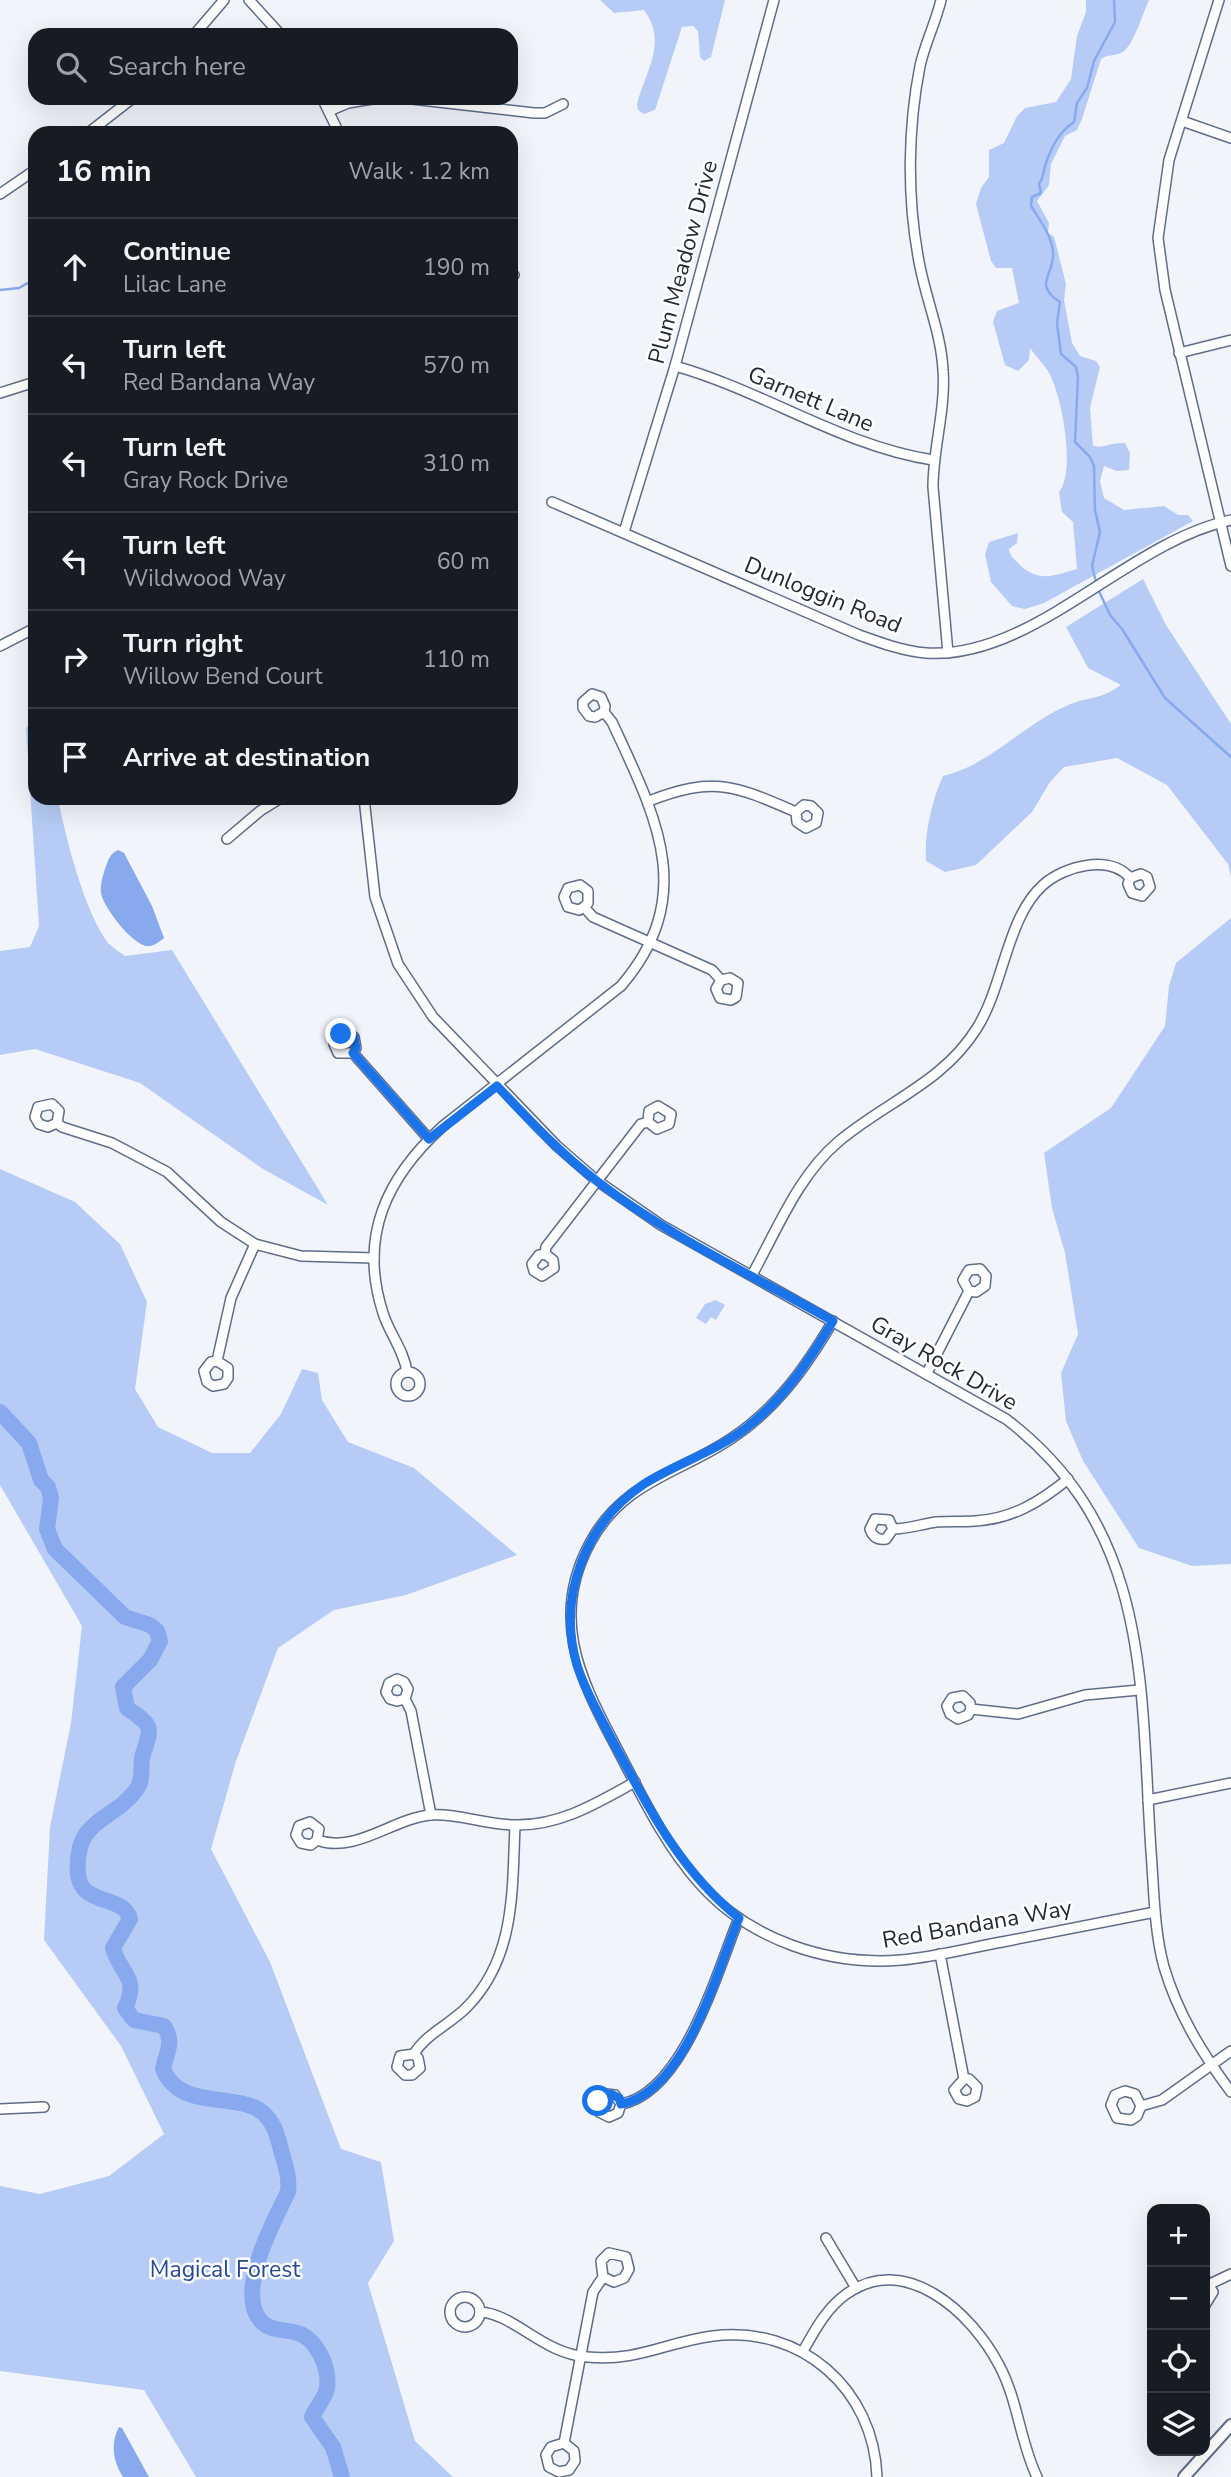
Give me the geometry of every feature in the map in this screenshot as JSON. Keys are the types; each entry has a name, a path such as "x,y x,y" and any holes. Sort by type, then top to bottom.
{"street":[{"path":"200,28 224,0"},
{"path":"249,0 275,28"},
{"name":"Plum Meadow Drive","path":"624,532 675,366 774,0"},
{"path":"942,0 921,63 913,111 912,161 913,223 918,258 943,367 943,400 933,460 933,487 948,653"},
{"path":"1219,0 1169,160 1158,238 1164,287 1231,566"},
{"path":"464,105 545,113 563,104"},
{"path":"97,126 124,105"},
{"path":"326,105 336,126"},
{"path":"329,111 343,105"},
{"path":"1182,121 1231,138"},
{"path":"0,194 28,175"},
{"path":"1179,353 1231,340"},
{"name":"Garnett Lane","path":"675,366 723,382 866,444 933,460"},
{"path":"0,393 28,384"},
{"name":"Dunloggin Road","path":"552,502 859,635 910,650 948,653 1005,636 1091,590 1177,537 1231,520"},
{"path":"0,646 28,632"},
{"path":"407,1372 403,1354 383,1313 374,1258 377,1230 388,1195 405,1164 429,1139 621,986 650,941 664,904 665,876 659,832 649,801 612,722 604,712"},
{"path":"649,801 693,786 722,785 751,792 796,812"},
{"path":"227,839 270,805"},
{"name":"Gray Rock Drive","path":"365,805 375,898 398,964 433,1017 547,1137 596,1180 661,1225 927,1373 1014,1425 1041,1447 1068,1479 1097,1522 1118,1569 1133,1621 1155,1912 1169,1984 1185,2021 1231,2092"},
{"path":"752,1275 794,1198 820,1161 858,1126 927,1083 976,1030 999,984 1024,909 1033,894 1060,874 1086,866 1117,867 1130,878"},
{"path":"584,907 593,916 712,970 721,980"},
{"path":"353,1053 429,1139"},
{"path":"57,1122 71,1131 122,1147 159,1167 188,1189 221,1222 255,1244 301,1256 374,1258"},
{"path":"545,1254 551,1239 596,1180 637,1129 648,1122"},
{"path":"218,1361 231,1298 255,1244"},
{"path":"927,1373 970,1290"},
{"name":"Red Bandana Way","path":"833,1321 797,1377 764,1413 731,1439 658,1475 629,1494 607,1517 583,1557 571,1604 573,1651 584,1685 635,1782 688,1870 739,1918 775,1938 835,1957 876,1961 940,1954 1155,1912"},
{"path":"893,1529 1006,1516 1032,1505 1068,1479"},
{"path":"971,1709 1018,1714 1085,1695 1139,1690"},
{"path":"405,1699 413,1718 430,1815"},
{"path":"317,1840 338,1844 352,1842 397,1824 430,1815 514,1825 556,1820 635,1782"},
{"path":"1148,1800 1231,1783"},
{"path":"414,2054 425,2040 467,2007 496,1964 511,1919 514,1825"},
{"path":"621,2104 639,2099 651,2090 678,2059 739,1918"},
{"path":"940,1954 964,2079"},
{"path":"1141,2106 1162,2100 1231,2051"},
{"path":"0,2109 44,2107"},
{"path":"826,2238 856,2288"},
{"path":"1210,2280 1231,2274"},
{"path":"564,2444 593,2292 603,2277"},
{"path":"803,2351 827,2313 856,2288 886,2281 922,2287 946,2300 989,2348 1006,2378 1037,2477"},
{"path":"480,2312 496,2314 542,2344 582,2356 634,2357 697,2339 737,2335 769,2340 803,2351 836,2376 854,2398 869,2429 877,2477"},
{"path":"1184,2477 1231,2425"}],"green space":[{"path":"600,0 725,0 711,57 704,61 700,57 698,31 693,26 682,27 655,110 644,114 638,110 637,104 655,45 651,22 644,10 614,13"},
{"path":"1086,0 1149,0 1127,49 1101,59 1082,119 1077,130 1065,136 1051,164 1049,185 1037,201 1049,223 1048,233 1054,237 1066,284 1064,300 1072,343 1080,356 1096,361 1100,367 1090,408 1093,446 1125,443 1130,453 1129,470 1117,471 1104,466 1100,481 1104,498 1124,510 1164,506 1178,515 1188,515 1193,521 1044,603 1025,609 1012,606 991,582 985,554 989,542 1018,533 1017,543 1009,549 1012,557 1025,569 1039,576 1046,576 1077,569 1073,522 1062,512 1059,492 1066,468 1065,434 1054,384 1030,348 1029,360 1018,371 1005,365 993,322 997,311 1019,303 1012,268 996,268 991,261 976,204 981,188 989,177 989,150 1004,143 1017,116 1025,108 1056,102 1071,79 1077,36 1086,12"},
{"path":"1143,579 1166,625 1231,724 1231,877 1228,864 1167,785 1117,758 1064,767 1050,782 1032,812 976,865 945,872 926,861 930,817 943,776 975,764 1050,714 1073,703 1106,694 1121,685 1088,668 1066,627"},
{"path":"28,726 28,758 26,728"},
{"path":"31,805 60,805 84,894 108,943 125,956 172,950 328,1205 263,1169 140,1083 35,1049 0,1055 0,951 30,947 39,926"},
{"path":"1231,918 1231,1564 1192,1566 1139,1548 1083,1461 1066,1421 1061,1373 1078,1334 1065,1253 1052,1208 1044,1153 1111,1108 1165,1026 1169,986 1176,963"},
{"name":"Magical Forest","path":"0,1169 75,1202 120,1244 147,1302 135,1389 158,1427 212,1453 250,1453 281,1414 302,1369 318,1373 322,1400 348,1442 414,1468 517,1555 406,1595 334,1610 278,1648 236,1761 211,1849 270,1962 341,2149 381,2162 394,2241 368,2283 415,2441 453,2477 196,2477 144,2390 0,2371 0,2186 40,2194 109,2176 164,2134 121,2046 44,1940 50,1827 71,1723 82,1626 0,1485"},
{"path":"716,1300 725,1305 716,1320 711,1317 706,1324 696,1318 705,1304"}],"shaded area":[{"path":"118,850 124,853 152,906 164,938 158,943 150,946 136,941 113,917 103,899 101,883 104,873 110,856"},
{"path":"119,2427 149,2477 123,2477 114,2452 114,2440"}],"waterway":[{"path":"1096,582 1092,566 1100,532 1095,510 1094,466 1090,457 1075,442 1078,377 1076,367 1061,354 1057,323 1060,302 1047,290 1046,284 1053,260 1052,246 1045,228 1031,206 1032,197 1041,193 1039,184 1051,151 1060,135 1074,122 1077,103 1087,88 1094,61 1115,22 1114,0"},
{"path":"0,290 19,288 28,283"},
{"path":"1098,589 1110,615 1122,629 1165,698 1231,757"},
{"path":"0,1412 29,1443 41,1480 48,1487 51,1498 47,1529 55,1549 125,1617 150,1625 157,1631 160,1641 150,1660 123,1687 127,1708 146,1723 149,1731 140,1781 126,1801 88,1831 78,1855 78,1874 87,1891 120,1906 130,1919 113,1948 130,1982 125,2008 134,2020 164,2026 169,2038 169,2048 163,2069 172,2083 183,2092 197,2097 256,2108 274,2128 287,2171 288,2192 260,2256 252,2292 254,2307 264,2324 302,2335 309,2339 320,2354 326,2371 327,2388 312,2417 333,2447 342,2477"}],"route":[{"path":"341,1034 354,1037 357,1042 353,1053 429,1139 497,1086 557,1146 617,1196 684,1239 833,1321 797,1377 749,1426 731,1439 658,1475 629,1494 607,1517 590,1542 578,1571 570,1620 573,1651 584,1685 675,1853 703,1887 739,1918 697,2021 673,2067 639,2099 621,2104 615,2095 606,2094 598,2101"}]}
